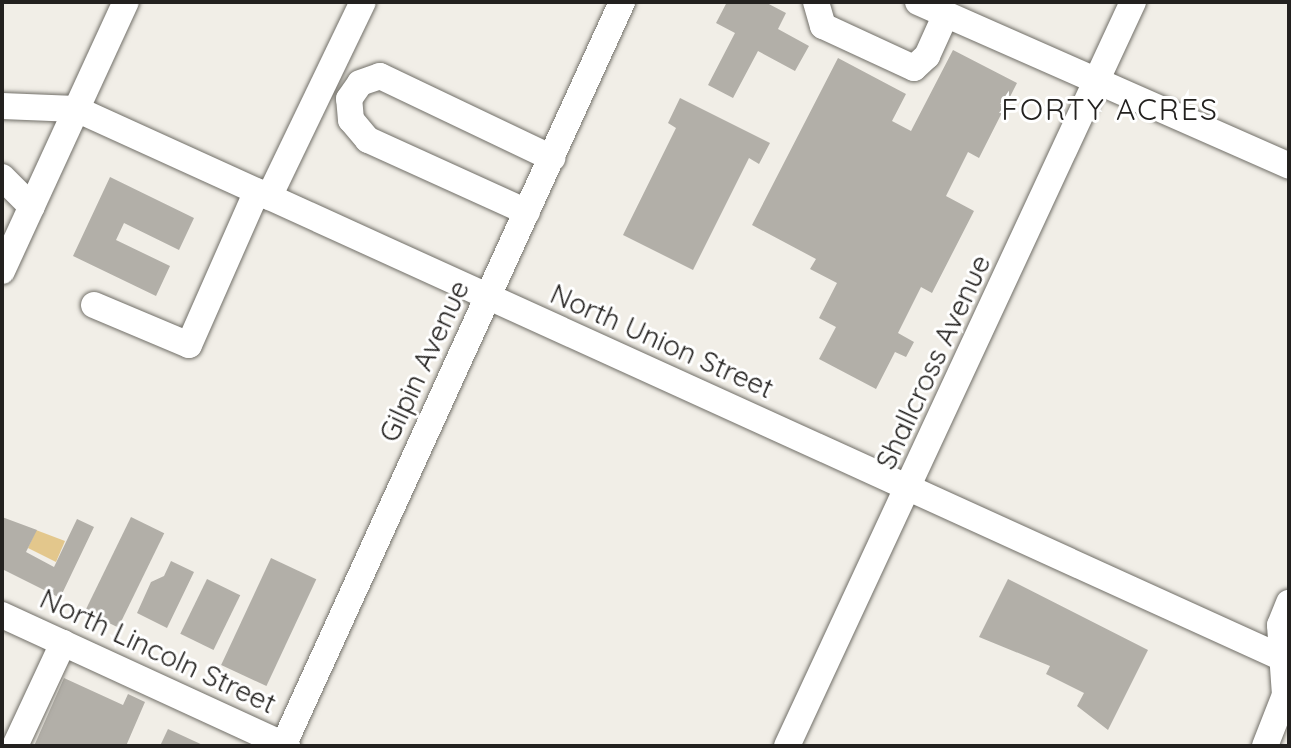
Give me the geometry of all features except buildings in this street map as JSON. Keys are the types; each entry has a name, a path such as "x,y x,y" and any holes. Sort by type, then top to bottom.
{"street":[{"path":"2,271 126,2"},
{"path":"94,305 189,345 363,2"},
{"name":"Gilpin Avenue","path":"284,746 622,2"},
{"path":"816,2 823,26 914,68 927,56 946,14"},
{"path":"918,2 1289,166"},
{"name":"Shallcross Avenue","path":"787,746 910,489 1133,2"},
{"path":"527,212 368,140 351,120 349,99 360,83 380,76 552,158"},
{"name":"North Union Street","path":"2,106 76,109 1285,659"},
{"path":"2,177 32,207"},
{"path":"1265,746 1285,695 1285,659 1280,625 1289,603"},
{"name":"North Lincoln Street","path":"2,615 284,746"},
{"path":"15,746 63,643"}],"shaded area":[{"path":"36,530 65,541 56,562 28,548"}],"district":[{"name":"FORTY ACRES","path":"1110,109"}]}
